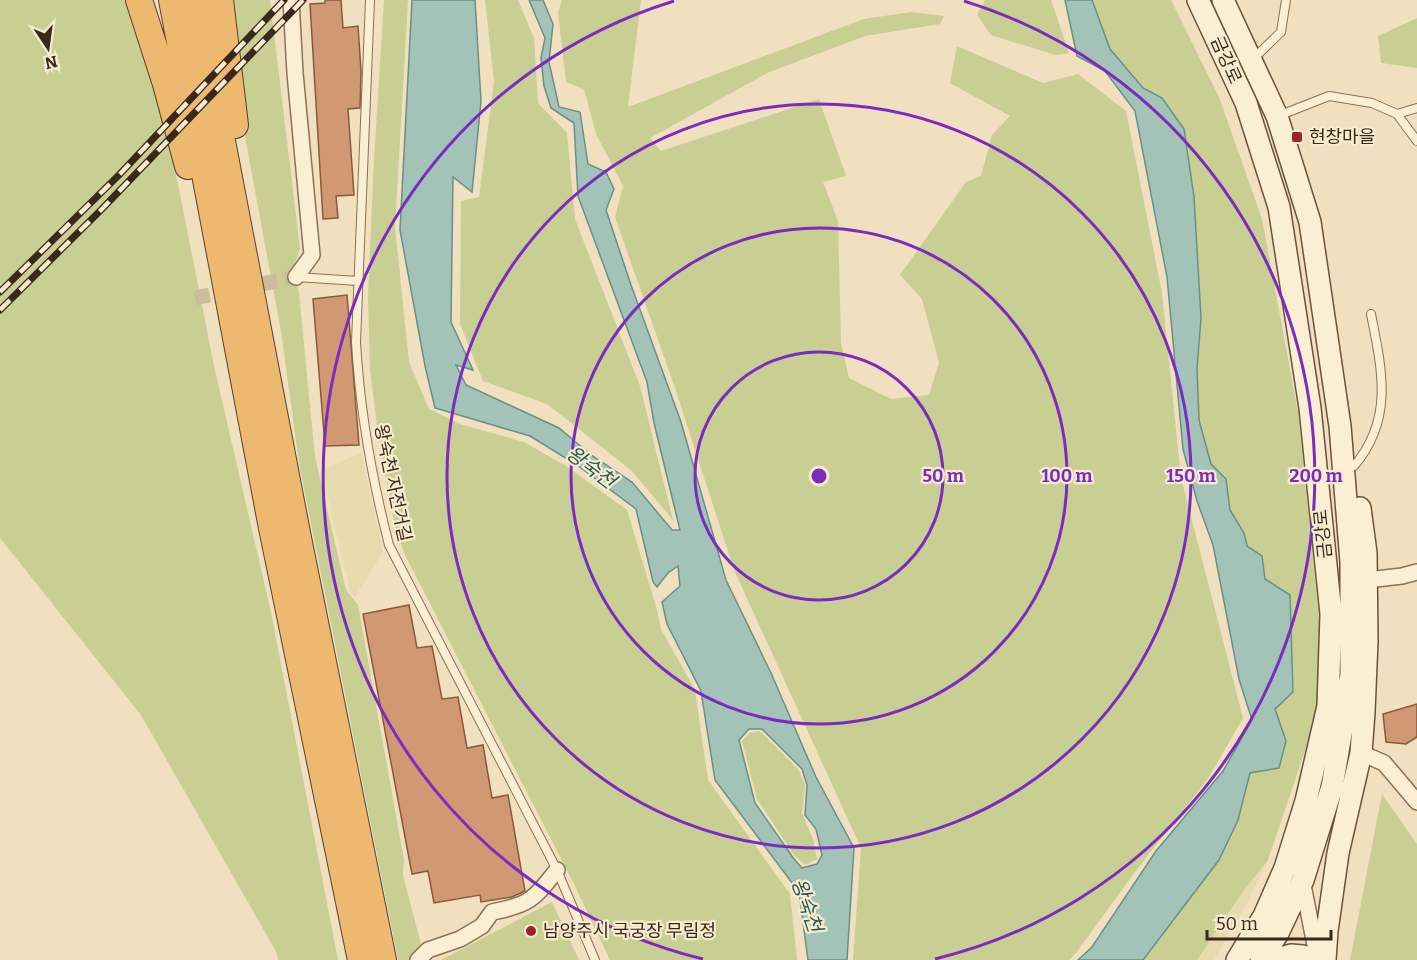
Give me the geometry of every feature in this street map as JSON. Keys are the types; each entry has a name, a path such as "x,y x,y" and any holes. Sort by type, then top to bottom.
{"highway":[{"path":"139,0 257,383"},
{"path":"172,0 383,960"},
{"path":"195,0 257,383"},
{"path":"220,0 272,528 361,960"}],"main road":[{"name":"금강로","path":"1198,0 1246,103 1279,207 1310,408 1331,614 1328,706 1306,801 1285,868 1264,916 1237,960"},
{"name":"금강로","path":"1223,0 1277,116 1310,222 1340,426 1351,562 1350,675 1332,787 1303,880 1278,933 1262,960"},
{"path":"1325,960 1338,853 1361,753 1367,641 1366,553 1354,466 1340,426"},
{"path":"1275,960 1291,955 1303,956 1306,960"}],"street":[{"path":"291,0 295,74 312,255 296,277"},
{"path":"1366,580 1417,572"},
{"path":"1361,753 1384,763 1417,802"},
{"path":"1285,868 1303,880 1318,960"},
{"path":"418,960 428,950 460,939 482,926 492,912 516,908 537,896 557,870"}],"lane":[{"name":"왕숙천 자전거길","path":"370,0 356,342 359,387 378,501 389,545 557,870 596,960"},
{"path":"1251,61 1281,32 1286,0"},
{"path":"1277,116 1329,96 1372,103 1397,114 1417,141"},
{"path":"1397,114 1417,108"},
{"path":"296,277 358,280"},
{"path":"1354,466 1368,450 1378,425 1383,390 1381,364 1371,314"}],"shaded area":[{"path":"361,453 383,552 355,597 351,593 321,470"},
{"path":"1268,860 1241,915 1214,960 1197,960 1241,894"}],"green space":[{"path":"0,0 128,0 142,41 174,164 214,366 271,612 338,960 278,960 277,953 141,715 0,538"},
{"path":"230,0 270,0 300,249 293,268 299,293 315,457 346,590 358,605 404,860 403,875 425,960 398,960 299,463 281,331 246,142"},
{"path":"384,0 408,0 395,227 409,362 429,409 460,424 524,442 566,466 627,510 661,629 695,690 708,780 790,894 797,960 610,960 575,886 405,555 395,527 379,441 370,370 368,296"},
{"path":"485,0 518,0 534,38 538,103 567,133 575,219 640,386 673,520 632,471 547,404 483,381 460,324 461,201 479,197 494,82"},
{"path":"562,0 641,0 628,107 864,19 911,12 944,16 940,24 865,36 767,73 650,138 661,151 819,99 846,176 823,182 838,221 841,343 849,378 891,399 929,395 939,363 922,299 900,275 966,182 981,176 992,135 1010,116 950,83 957,46 1043,83 1078,74 1126,111 1162,293 1181,478 1243,718 1209,777 1069,960 853,960 861,848 734,570 675,388 615,217 623,186 596,134 584,89 566,82 558,12"},
{"path":"985,0 1051,0 1069,53 1055,55 991,35 977,15"},
{"path":"1092,0 1171,0 1219,97 1262,219 1298,412 1319,620 1320,706 1268,860 1241,894 1197,960 1143,960 1219,860 1238,820 1250,773 1286,741 1275,709 1262,556 1247,546 1244,533 1230,510 1226,479 1211,464 1199,420 1197,369 1201,318 1194,197 1162,98 1143,88 1110,49"},
{"path":"1417,18 1417,68 1381,63 1378,36"},
{"path":"760,731 798,769 805,785 802,813 813,839 817,859 805,865 794,855 757,799 742,741 750,733"},
{"path":"1382,794 1417,844 1417,960 1350,960"},
{"name":"남양주시 국궁장 무림정","path":"552,902 579,960 441,960"}],"water":[{"name":"왕숙천","path":"412,0 475,0 481,101 472,192 453,177 451,322 473,370 456,365 466,385 559,428 591,455 632,482 672,530 680,530 654,423 647,382 578,196 574,123 551,108 544,86 541,58 545,38 529,0 543,0 553,24 549,62 559,107 580,112 588,164 606,172 614,189 606,210 681,422 726,580 771,673 816,777 854,848 847,960 808,960 799,892 715,780 701,691 667,624 662,602 680,586 678,566 668,573 657,587 653,582 636,509 577,465 530,436 435,408 400,230","holes":["749,729 762,729 802,769 807,785 805,815 816,829 822,855 817,864 802,868 755,803 739,740"]},
{"path":"1065,0 1092,0 1110,49 1143,88 1162,98 1184,129 1194,197 1201,318 1197,369 1199,420 1211,464 1226,479 1230,510 1244,533 1247,546 1262,556 1265,579 1290,595 1293,692 1275,709 1286,741 1279,768 1250,773 1238,820 1219,860 1143,960 1078,960 1092,947 1156,851 1223,771 1252,720 1239,679 1213,545 1197,501 1183,449 1167,277 1135,111 1105,71 1077,56"}],"building":[{"path":"325,0 341,0 343,28 358,26 361,71 360,108 348,109 354,195 336,196 338,218 323,219 310,4 325,3"},
{"path":"347,295 359,445 325,446 313,299"},
{"path":"409,605 417,648 432,646 442,699 458,697 467,748 483,745 492,798 508,795 525,891 512,897 481,902 480,895 434,903 428,871 412,874 363,614"},
{"path":"1417,704 1417,737 1406,744 1386,742 1383,714"}],"tunnel":[{"path":"195,298 296,277"}],"railway":[{"path":"0,292 119,175 284,0"},
{"path":"0,310 101,210 303,0"}],"place":[{"name":"현창마을","path":"1297,137"},
{"name":"남양주시 국궁장 무림정","path":"531,931"}]}
